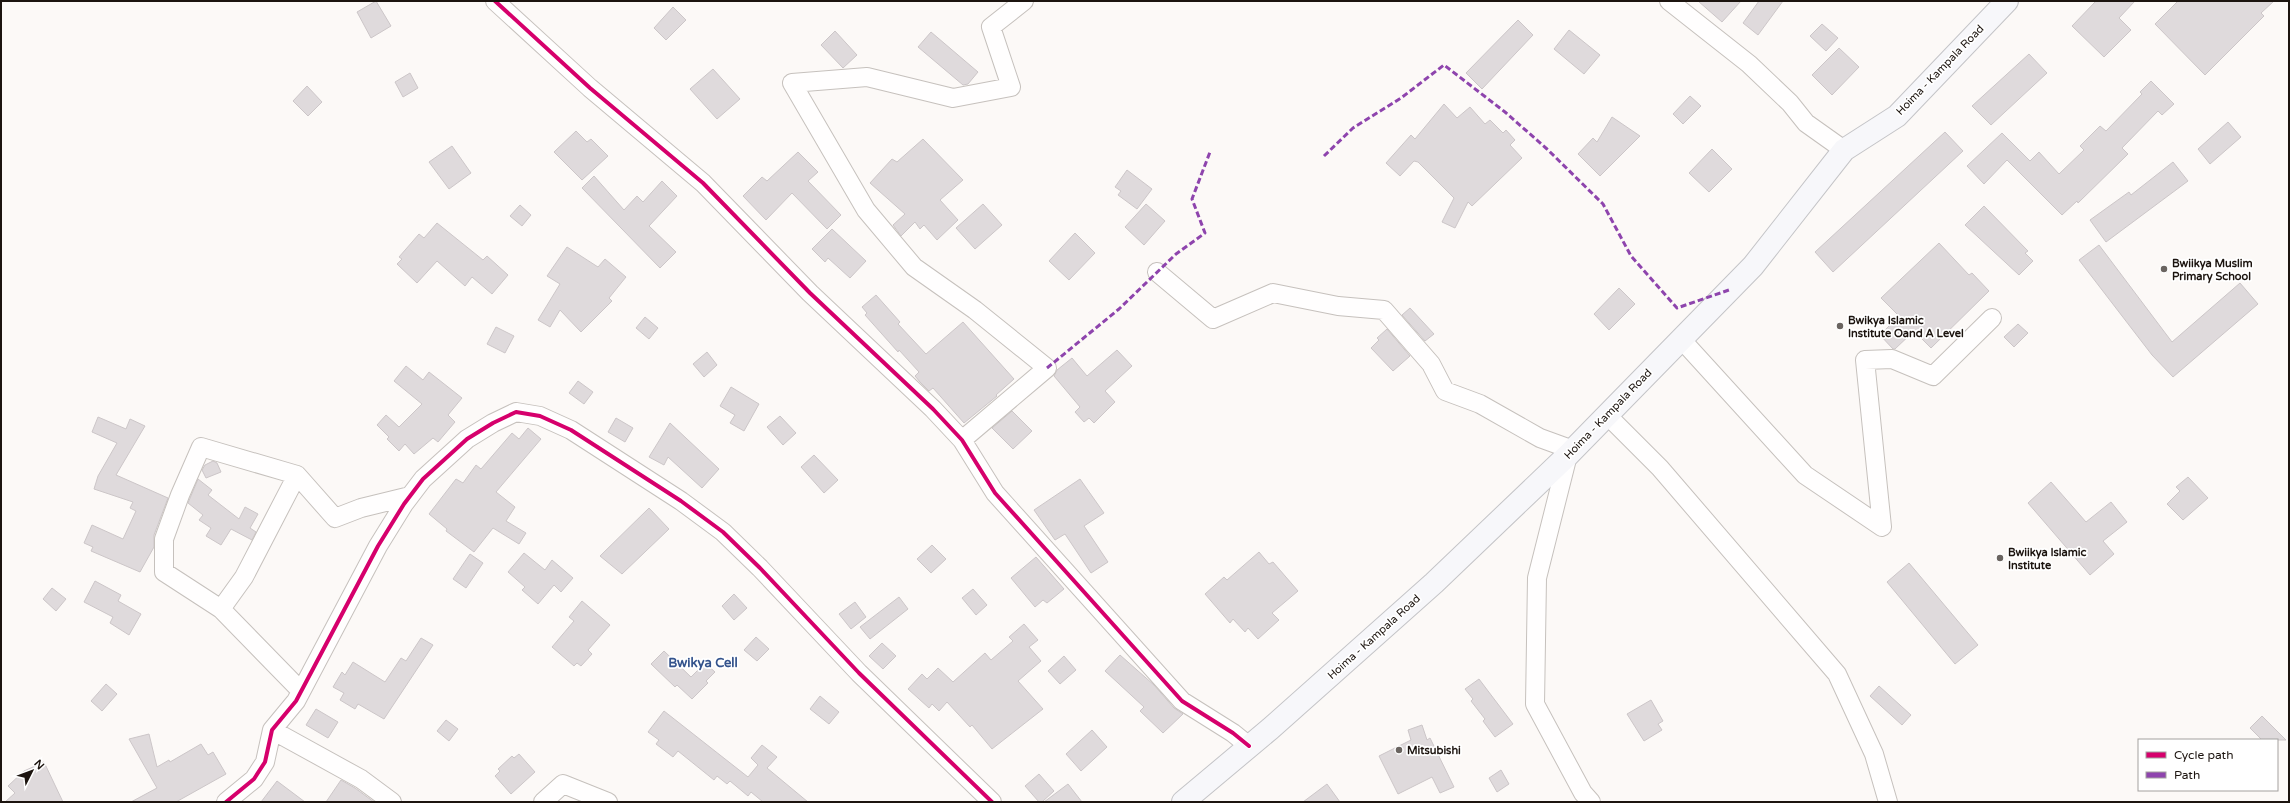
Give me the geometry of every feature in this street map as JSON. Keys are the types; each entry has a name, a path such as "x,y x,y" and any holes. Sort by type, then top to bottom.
{"main road":[{"name":"Hoima - Kampala Road","path":"1191,799 1434,583 1570,453 1753,266 1844,150 1897,116 2007,1"}],"street":[{"path":"495,1 590,88 708,188 810,293 962,440 995,492 1182,701 1233,733 1249,746"},
{"path":"962,440 1047,368 975,310 914,267 866,210 792,84 867,77 953,98 1011,87 991,27 1024,1"},
{"path":"1669,1 1749,64 1790,102 1806,123 1844,150"},
{"path":"1157,272 1213,319 1273,293 1338,306 1384,310 1431,364 1446,391 1480,404 1570,453 1537,578 1535,704 1583,793 1591,802"},
{"path":"1681,339 1805,475 1882,526 1865,360 1892,359 1933,376 1992,318"},
{"path":"226,802 254,779 265,762 272,730 296,701 378,546 410,496 423,479 468,439 493,422 516,412 540,416 571,430 681,501 723,532 760,568 859,674 992,802"},
{"path":"1607,415 1660,468 1838,674 1874,754 1888,802"},
{"path":"301,691 221,609 164,572 164,539 180,495 201,447 297,475 335,518 361,508 410,496"},
{"path":"221,609 244,577 297,475"},
{"path":"272,730 361,779 392,802"},
{"path":"543,802 563,784 608,802"}],"building":[{"path":"376,1 391,26 371,38 357,12"},
{"path":"1698,1 1741,1 1722,22"},
{"path":"1759,1 1783,1 1758,35 1743,23"},
{"path":"2096,1 2135,1 2119,18 2131,30 2104,57 2072,26"},
{"path":"2178,1 2274,1 2261,13 2264,16 2205,75 2155,24"},
{"path":"673,7 686,20 666,40 654,28"},
{"path":"1518,20 1533,35 1482,89 1466,73"},
{"path":"1822,24 1838,38 1826,51 1810,36"},
{"path":"1569,30 1600,55 1584,74 1554,49"},
{"path":"835,31 857,55 843,68 821,45"},
{"path":"931,32 978,72 968,84 963,85 918,47"},
{"path":"1839,48 1859,67 1832,95 1812,75"},
{"path":"2029,54 2047,73 1991,125 1972,106"},
{"path":"713,69 740,99 717,119 690,89"},
{"path":"410,73 418,88 403,97 395,82"},
{"path":"2151,81 2174,104 2162,115 2158,111 2122,148 2128,154 2078,203 2077,201 2062,215 2007,160 1984,184 1967,166 2002,133 2030,161 2039,152 2059,174 2084,150 2080,146 2100,126 2106,131 2142,94 2140,92"},
{"path":"307,86 322,102 308,116 293,101"},
{"path":"1690,96 1701,106 1683,124 1673,114"},
{"path":"1444,104 1457,118 1470,107 1485,124 1490,120 1503,133 1506,130 1515,140 1510,145 1522,158 1472,206 1468,202 1455,228 1442,222 1454,198 1418,162 1414,161 1400,176 1386,163 1411,135 1415,139"},
{"path":"1612,117 1640,136 1600,176 1578,154 1593,138 1597,142"},
{"path":"2228,122 2241,137 2210,164 2198,149"},
{"path":"576,131 587,142 591,139 608,156 582,180 554,152"},
{"path":"1945,132 1963,151 1833,272 1815,252"},
{"path":"923,139 963,180 940,200 958,220 937,240 924,225 920,229 915,222 901,236 893,225 905,214 870,183 892,159 897,162"},
{"path":"452,146 471,173 449,189 429,162"},
{"path":"1712,149 1732,169 1709,192 1689,173"},
{"path":"798,152 818,172 808,181 841,215 827,229 792,193 766,220 743,196 762,177 767,181"},
{"path":"2173,162 2188,181 2106,242 2090,220 2129,192 2131,195"},
{"path":"1127,170 1152,189 1137,209 1118,195 1121,191 1115,187"},
{"path":"594,176 624,210 637,196 643,202 662,181 677,196 649,226 676,252 660,268 582,188"},
{"path":"983,204 1002,225 975,249 956,228"},
{"path":"1146,204 1165,221 1144,245 1125,227"},
{"path":"520,205 531,215 522,226 510,216"},
{"path":"1984,206 2028,251 2025,253 2033,261 2019,275 1965,225"},
{"path":"437,223 483,260 487,256 508,275 492,294 472,277 465,286 437,261 417,283 397,264 402,259 399,257 419,234 424,238"},
{"path":"832,229 866,261 850,278 828,258 825,262 812,249"},
{"path":"1075,233 1095,253 1069,280 1049,261"},
{"path":"1939,243 1969,275 1972,273 1989,291 1931,348 1914,331 1895,349 1893,349 1880,335 1899,316 1881,298"},
{"path":"2099,245 2172,342 2240,283 2258,304 2173,377 2152,355 2079,260"},
{"path":"567,247 598,267 605,259 626,277 609,298 612,301 581,332 560,310 550,327 538,320 560,284 547,276"},
{"path":"1619,288 1635,304 1609,330 1594,314"},
{"path":"876,295 900,322 898,324 926,354 963,322 1014,379 996,395 997,396 964,423 933,388 929,391 920,382 915,376 919,372 899,350 898,352 865,315 867,313 862,307"},
{"path":"1410,308 1434,334 1425,341 1402,315"},
{"path":"645,317 658,328 649,339 636,328"},
{"path":"2018,324 2028,333 2014,347 2004,337"},
{"path":"496,327 514,336 505,353 487,344"},
{"path":"1387,329 1410,356 1393,371 1371,348 1379,340 1377,338"},
{"path":"1117,350 1132,366 1105,391 1115,402 1094,423 1089,418 1084,422 1075,412 1080,407 1054,376 1057,370 1072,358 1087,376"},
{"path":"707,352 717,365 704,377 693,364"},
{"path":"406,366 423,380 429,372 462,398 448,415 455,422 438,442 433,438 414,454 405,444 399,451 387,439 389,437 377,425 386,415 399,427 422,404 394,381"},
{"path":"578,381 593,392 584,404 569,393"},
{"path":"731,387 759,404 744,431 730,423 735,415 720,406"},
{"path":"1012,411 1032,431 1013,449 992,428"},
{"path":"780,416 796,433 783,445 767,427"},
{"path":"98,417 126,429 130,419 145,426 116,475 168,498 154,535 154,547 140,572 91,551 93,547 84,543 92,525 123,539 136,511 130,508 133,502 94,489 98,476 117,443 92,432"},
{"path":"616,418 633,428 625,442 608,432"},
{"path":"670,423 719,469 702,488 668,457 664,465 649,457"},
{"path":"528,428 541,439 496,492 515,507 506,521 526,533 519,544 493,528 474,552 446,531 447,529 429,514 456,479 463,483 476,465 481,469 512,433 519,439"},
{"path":"814,455 838,480 824,493 801,467"},
{"path":"213,461 217,463 221,472 206,478 202,470 205,465"},
{"path":"2188,477 2208,498 2183,520 2167,504 2180,491 2176,487"},
{"path":"198,479 212,490 208,495 239,519 245,507 258,514 250,528 256,532 252,540 231,529 221,545 206,536 211,528 199,520 203,515 188,503"},
{"path":"1080,479 1104,513 1084,526 1108,562 1091,573 1065,534 1055,540 1034,510"},
{"path":"2051,482 2086,522 2111,502 2127,522 2103,541 2114,554 2090,575 2028,503"},
{"path":"649,508 669,529 622,574 600,556"},
{"path":"932,545 946,559 931,573 917,559"},
{"path":"1259,552 1269,564 1273,562 1298,591 1272,613 1279,620 1258,639 1248,628 1245,632 1233,619 1230,623 1205,594 1224,577 1227,580"},
{"path":"524,553 545,570 552,560 573,578 561,592 554,585 538,604 522,590 525,587 508,572"},
{"path":"470,554 483,563 466,588 453,579"},
{"path":"1036,557 1064,589 1047,603 1043,600 1035,607 1011,578"},
{"path":"1909,563 1978,645 1955,664 1887,582"},
{"path":"95,581 121,595 118,601 141,614 129,635 110,623 113,617 84,602"},
{"path":"52,588 66,599 56,611 43,599"},
{"path":"973,589 987,605 976,615 962,598"},
{"path":"734,594 747,608 734,620 722,606"},
{"path":"899,597 908,609 870,639 860,627"},
{"path":"582,601 610,625 588,650 592,654 581,666 577,663 574,666 552,647 574,621 569,617"},
{"path":"855,602 866,617 851,629 839,614"},
{"path":"1024,624 1038,640 1029,647 1041,661 1018,681 1043,709 992,749 972,725 970,727 947,702 939,711 932,704 929,708 908,689 922,674 927,679 938,668 953,682 985,653 991,660 1013,641 1009,637"},
{"path":"756,637 769,649 757,661 744,650"},
{"path":"421,638 433,645 384,719 358,704 355,709 340,700 344,693 333,687 342,672 345,675 353,662 385,682 401,658 406,661"},
{"path":"882,643 896,656 883,669 869,656"},
{"path":"664,651 691,677 705,663 715,672 706,681 708,683 692,699 677,685 675,687 651,664"},
{"path":"1120,655 1154,685 1174,708 1183,714 1163,733 1140,711 1144,707 1105,671"},
{"path":"1064,656 1076,670 1060,684 1048,671"},
{"path":"1479,679 1513,724 1495,737 1483,721 1485,719 1471,701 1473,699 1465,689"},
{"path":"106,684 117,694 102,711 91,701"},
{"path":"1879,686 1911,715 1902,725 1870,696"},
{"path":"820,696 839,712 829,724 810,709"},
{"path":"1651,700 1663,721 1658,724 1662,730 1644,741 1627,714"},
{"path":"316,709 338,722 328,738 306,725"},
{"path":"664,711 748,777 758,765 751,758 762,745 777,757 767,768 808,802 763,802 751,792 748,796 730,781 727,784 717,776 714,780 678,751 673,757 656,744 659,740 648,732"},
{"path":"2262,716 2286,740 2261,739 2250,728"},
{"path":"446,720 458,729 449,741 437,731"},
{"path":"1422,725 1427,740 1430,738 1454,787 1440,793 1432,777 1398,794 1379,756 1411,740 1408,730"},
{"path":"1092,730 1107,747 1081,771 1066,754"},
{"path":"149,734 157,767 169,760 170,762 201,744 208,755 213,752 226,774 176,802 131,802 157,788 129,739"},
{"path":"519,754 535,772 511,794 495,776 500,771 498,769 512,756 514,758"},
{"path":"44,762 63,802 5,802 15,793 8,786 24,771"},
{"path":"1501,770 1509,784 1497,792 1489,778"},
{"path":"1039,774 1054,791 1042,802 1039,802 1025,786"},
{"path":"341,780 355,788 374,802 326,802"},
{"path":"277,781 305,802 261,802"},
{"path":"1068,784 1082,802 1044,802"},
{"path":"1327,784 1340,802 1303,802"}],"marked path":[{"path":"1324,156 1353,128 1401,98 1444,65 1505,112 1547,149 1603,204 1631,256 1677,308 1729,290"},
{"path":"1047,368 1119,309 1176,254 1205,233 1192,199 1210,152"}],"cycle path":[{"path":"495,1 590,88 703,183 810,293 933,409 962,440 995,493 1182,701 1233,733 1249,746"},
{"path":"226,802 254,779 265,762 272,730 296,701 378,546 404,504 423,479 467,439 493,423 516,412 540,416 571,430 681,501 723,532 760,568 859,673 992,802"}],"place":[{"name":"Bwiikya Muslim Primary School","path":"2164,269"},
{"name":"Bwikya Islamic Institute Oand A Level","path":"1840,326"},
{"name":"Bwiikya Islamic Institute","path":"2000,558"},
{"name":"Mitsubishi","path":"1399,750"}],"district":[{"name":"Bwikya Cell","path":"703,663"}]}
